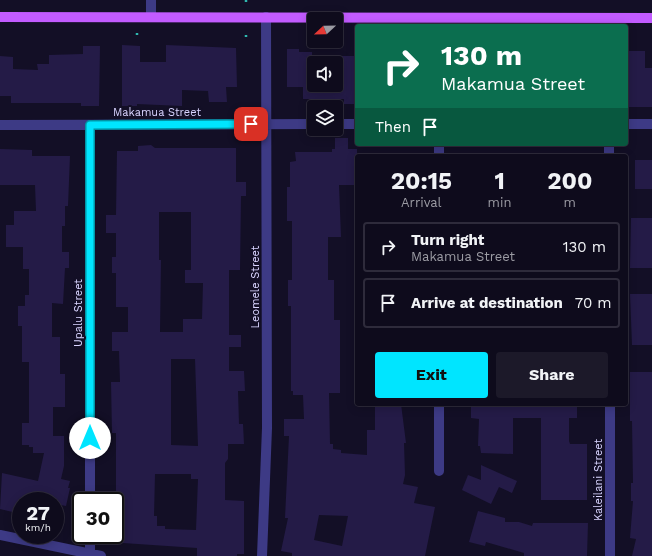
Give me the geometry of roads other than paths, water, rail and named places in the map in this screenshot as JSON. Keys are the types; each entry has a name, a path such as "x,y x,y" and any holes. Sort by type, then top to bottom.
{"main road":[{"path":"0,17 652,18"}],"street":[{"path":"151,0 151,17"},
{"name":"Leomele Street","path":"262,556 267,428 266,17"},
{"name":"Makamua Street","path":"0,125 307,124"},
{"path":"343,124 355,124"},
{"path":"628,124 652,124"},
{"name":"Upalu Street","path":"90,125 90,492"},
{"path":"439,406 439,470"},
{"name":"Kaleilani Street","path":"610,406 610,556"},
{"path":"0,535 101,556"},
{"path":"90,544 90,554"}]}
